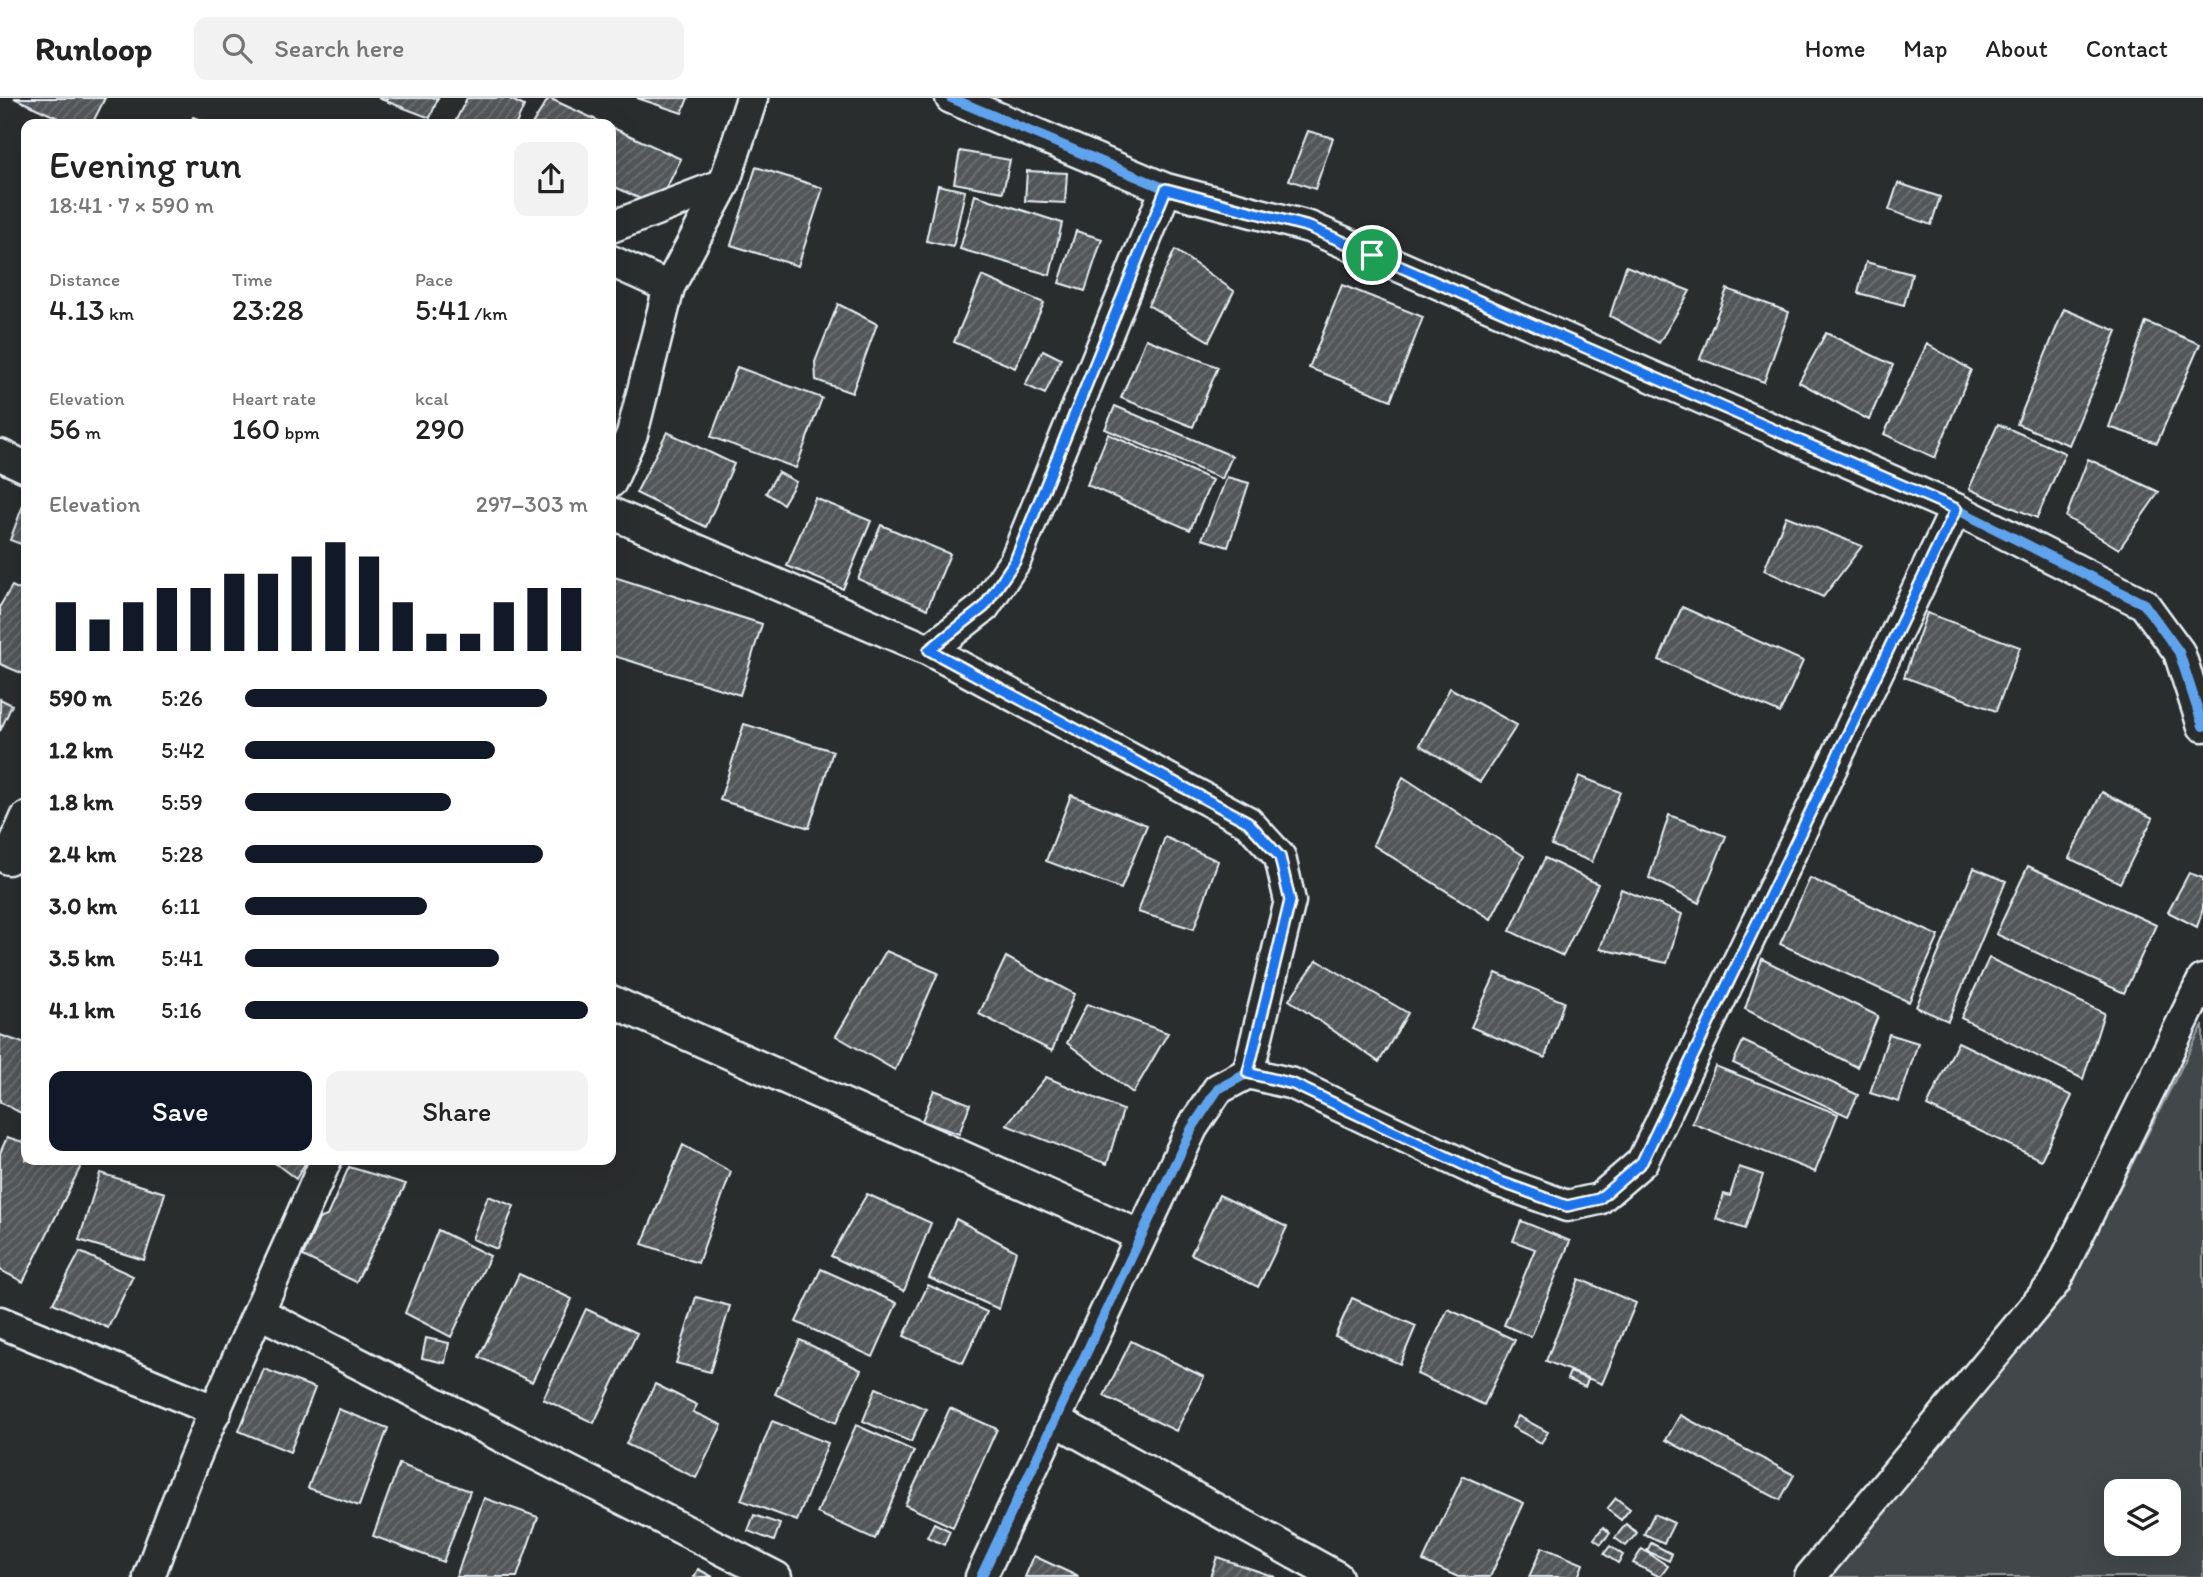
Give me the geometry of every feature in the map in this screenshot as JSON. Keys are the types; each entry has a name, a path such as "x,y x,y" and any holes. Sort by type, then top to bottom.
{"street":[{"path":"616,471 632,434 669,287 724,184 752,98"},
{"path":"951,98 1166,189 1309,227 1956,509 2144,604 2179,652 2203,726"},
{"path":"616,225 724,184"},
{"path":"929,650 984,607 1015,561 1166,189"},
{"path":"616,263 669,287"},
{"path":"0,455 21,465"},
{"path":"981,1577 1192,1128 1218,1089 1248,1073 1293,1084 1498,1181 1567,1206 1599,1199 1642,1162 1956,509"},
{"path":"616,515 929,650 1248,822 1280,857 1290,901 1248,1073"},
{"path":"11,861 21,832"},
{"path":"1810,1577 2055,1282 2203,980"},
{"path":"616,1003 1141,1236"},
{"path":"149,1577 181,1485 324,1165"},
{"path":"260,1313 776,1577"},
{"path":"0,1322 216,1411"},
{"path":"1055,1420 1337,1577"}],"shaded area":[{"path":"2203,1025 2203,1577 1819,1577 1964,1405 2092,1243"}],"building":[{"path":"14,98 105,98 94,119 60,119"},
{"path":"378,98 438,98 430,118"},
{"path":"467,98 508,98 524,106 518,119 456,119"},
{"path":"549,98 594,119 535,119"},
{"path":"637,98 688,98 682,113"},
{"path":"616,129 681,159 657,207 616,187"},
{"path":"1308,131 1333,138 1315,189 1289,180"},
{"path":"960,151 1010,160 1003,192 954,183"},
{"path":"756,167 823,188 798,266 731,245"},
{"path":"1027,171 1067,173 1065,203 1025,201"},
{"path":"1898,183 1940,197 1931,225 1889,210"},
{"path":"938,185 965,191 953,247 926,241"},
{"path":"975,195 1062,223 1050,275 960,249"},
{"path":"1076,231 1102,239 1085,291 1059,283"},
{"path":"1175,250 1234,291 1209,341 1148,305"},
{"path":"1866,262 1912,274 1904,305 1858,293"},
{"path":"1626,266 1690,291 1659,343 1610,316"},
{"path":"982,276 1044,303 1015,368 954,342"},
{"path":"1342,285 1423,317 1391,400 1309,368"},
{"path":"1727,289 1789,312 1764,382 1700,359"},
{"path":"838,304 877,324 852,393 816,380 815,362"},
{"path":"2064,309 2117,331 2069,445 2017,424"},
{"path":"2146,322 2200,344 2157,443 2109,427"},
{"path":"1826,333 1893,365 1869,420 1799,382"},
{"path":"1146,339 1218,367 1193,427 1121,398"},
{"path":"1927,344 1971,370 1935,458 1884,434"},
{"path":"1043,350 1061,359 1045,394 1025,385"},
{"path":"737,367 822,398 796,468 711,437"},
{"path":"1115,406 1232,456 1222,479 1105,429"},
{"path":"1998,424 2065,453 2037,518 1969,489"},
{"path":"667,432 734,464 706,527 636,493"},
{"path":"1108,434 1212,480 1190,530 1087,485"},
{"path":"2088,459 2159,492 2119,549 2066,517"},
{"path":"778,472 796,482 783,504 766,493"},
{"path":"1227,477 1249,483 1228,547 1202,539"},
{"path":"815,498 871,521 843,589 787,566"},
{"path":"21,511 21,544 10,540"},
{"path":"1786,516 1862,546 1823,597 1764,570"},
{"path":"881,525 950,554 927,609 858,579"},
{"path":"616,578 762,624 740,695 616,657"},
{"path":"12,586 21,590 21,673 0,664 0,606"},
{"path":"1682,607 1803,661 1780,713 1659,660"},
{"path":"1927,613 2020,647 1996,711 1904,677"},
{"path":"1450,688 1517,725 1480,782 1420,745"},
{"path":"0,699 12,705 0,731"},
{"path":"744,724 833,751 809,828 720,800"},
{"path":"1579,776 1620,792 1592,862 1551,845"},
{"path":"1403,777 1524,856 1491,919 1373,845"},
{"path":"2102,792 2153,818 2120,883 2069,858"},
{"path":"1071,795 1147,825 1121,889 1046,861"},
{"path":"1669,815 1726,836 1699,903 1649,878"},
{"path":"1165,837 1218,861 1194,929 1138,912"},
{"path":"1545,858 1598,884 1563,956 1510,931"},
{"path":"2028,866 2156,925 2124,993 1996,934"},
{"path":"1974,868 2006,881 1948,1021 1916,1007"},
{"path":"2189,873 2203,878 2203,909 2197,927 2168,912"},
{"path":"1810,878 1939,936 1909,1002 1780,944"},
{"path":"1621,889 1682,914 1667,963 1600,949"},
{"path":"886,951 938,973 895,1070 836,1036"},
{"path":"1006,957 1074,994 1052,1051 979,1014"},
{"path":"1989,958 2104,1013 2083,1079 1961,1018"},
{"path":"1762,959 1878,1016 1857,1067 1745,1009"},
{"path":"1317,960 1408,1013 1379,1062 1289,1000"},
{"path":"1496,973 1564,1002 1545,1058 1471,1027"},
{"path":"1087,1004 1168,1033 1133,1093 1067,1043"},
{"path":"1889,1034 1918,1043 1899,1102 1870,1093"},
{"path":"0,1035 21,1042 21,1113 0,1102"},
{"path":"1743,1041 1858,1095 1848,1116 1733,1063"},
{"path":"1958,1042 2072,1096 2041,1160 1927,1106"},
{"path":"1715,1066 1838,1114 1815,1172 1692,1123"},
{"path":"1046,1077 1123,1110 1107,1164 1006,1125"},
{"path":"934,1090 970,1104 959,1134 922,1121"},
{"path":"7,1137 21,1141 21,1165 82,1165 23,1282 0,1270 0,1153"},
{"path":"683,1145 731,1172 698,1263 642,1244"},
{"path":"278,1165 304,1165 296,1179"},
{"path":"349,1167 406,1184 356,1282 303,1256 319,1219 327,1216"},
{"path":"1739,1167 1763,1175 1745,1229 1716,1219 1724,1194 1730,1196"},
{"path":"100,1173 165,1193 144,1260 79,1240"},
{"path":"867,1194 931,1223 904,1291 831,1256"},
{"path":"1219,1195 1287,1227 1258,1287 1191,1254"},
{"path":"488,1196 514,1206 497,1249 472,1239"},
{"path":"956,1219 1016,1251 999,1309 929,1278"},
{"path":"1521,1221 1570,1241 1531,1337 1504,1325 1535,1249 1513,1241"},
{"path":"438,1230 490,1256 451,1337 405,1313"},
{"path":"80,1252 133,1276 108,1328 53,1303"},
{"path":"821,1269 897,1303 873,1357 796,1322"},
{"path":"519,1274 572,1299 532,1382 479,1357"},
{"path":"1579,1279 1636,1303 1602,1384 1546,1361"},
{"path":"928,1285 987,1312 963,1363 904,1336"},
{"path":"696,1297 730,1306 710,1372 676,1363"},
{"path":"1352,1298 1416,1326 1400,1364 1335,1336"},
{"path":"586,1309 637,1333 594,1423 543,1399"},
{"path":"1448,1309 1515,1340 1484,1405 1417,1374"},
{"path":"426,1338 449,1343 445,1363 422,1358"},
{"path":"800,1340 861,1370 836,1423 775,1394"},
{"path":"1131,1341 1204,1377 1176,1431 1104,1396"},
{"path":"264,1369 315,1388 290,1452 239,1431"},
{"path":"1570,1372 1588,1379 1585,1387 1567,1379"},
{"path":"655,1384 697,1405 693,1412 722,1425 696,1478 626,1444"},
{"path":"876,1388 926,1409 911,1442 863,1421"},
{"path":"950,1408 997,1429 953,1527 905,1505"},
{"path":"338,1409 388,1428 359,1506 308,1488"},
{"path":"1680,1415 1794,1475 1780,1500 1666,1440"},
{"path":"1518,1416 1548,1432 1541,1443 1512,1427"},
{"path":"772,1421 828,1443 797,1521 741,1500"},
{"path":"856,1425 914,1451 875,1539 817,1513"},
{"path":"399,1464 470,1491 443,1562 373,1536"},
{"path":"1463,1476 1524,1503 1490,1577 1458,1577 1423,1561"},
{"path":"484,1498 538,1517 517,1577 456,1577"},
{"path":"1616,1498 1630,1509 1621,1520 1607,1509"},
{"path":"1654,1514 1674,1523 1664,1543 1644,1534"},
{"path":"754,1515 780,1524 774,1541 748,1531"},
{"path":"934,1523 950,1531 944,1545 927,1537"},
{"path":"1626,1524 1637,1533 1626,1546 1615,1538"},
{"path":"1603,1527 1610,1533 1601,1544 1594,1539"},
{"path":"1651,1543 1672,1554 1669,1561 1647,1551"},
{"path":"1610,1546 1623,1555 1618,1563 1604,1554"},
{"path":"1542,1547 1583,1564 1578,1577 1529,1577"},
{"path":"1642,1549 1668,1566 1660,1577 1633,1563"},
{"path":"1034,1556 1079,1577 1025,1577"},
{"path":"1217,1557 1275,1577 1210,1577"},
{"path":"698,1569 713,1577 694,1577"}],"cycle path":[{"path":"951,98 1166,189 1309,227 1956,509 2144,604 2179,652 2203,726"},
{"path":"981,1577 1192,1128 1218,1089 1248,1073 1293,1084 1498,1181 1567,1206 1599,1199 1642,1162 1956,509"}],"route":[{"path":"1166,189 1309,227 1372,255 1956,509 1642,1162 1599,1199 1567,1206 1498,1181 1293,1084 1248,1073 1290,901 1280,857 1248,822 1160,777 929,650 984,607 1015,561 1166,189"}]}
